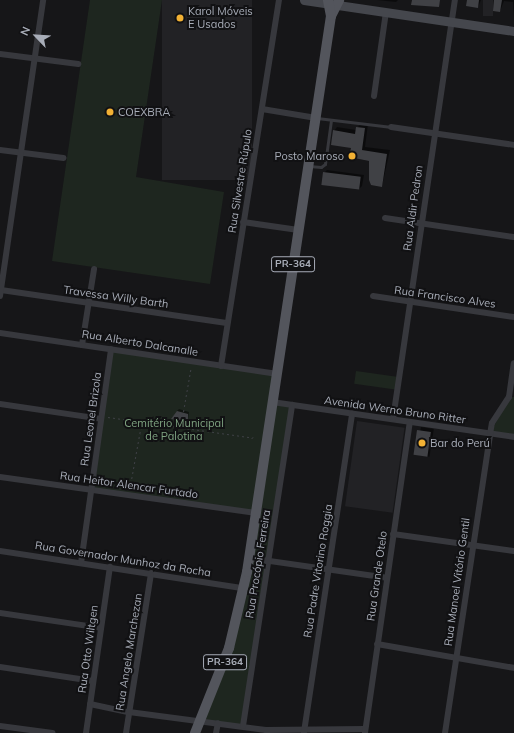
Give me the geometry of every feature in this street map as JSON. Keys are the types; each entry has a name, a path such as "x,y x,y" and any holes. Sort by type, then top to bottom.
{"main road":[{"name":"PR-364","path":"195,733 230,648 249,558 333,2"}],"street":[{"path":"0,293 43,0"},
{"name":"Rua Silvestre Rúpulo","path":"221,366 279,0"},
{"path":"304,0 333,2 386,12 514,31"},
{"name":"Rua Aldir Pedron","path":"393,419 434,133 455,0"},
{"path":"374,96 386,12"},
{"path":"0,54 78,64"},
{"path":"262,109 316,118"},
{"path":"391,127 514,145"},
{"path":"0,150 64,158"},
{"path":"385,218 514,237"},
{"path":"243,222 298,230"},
{"path":"0,247 7,248"},
{"path":"82,345 94,269"},
{"name":"Travessa Willy Barth","path":"0,293 88,303 227,323"},
{"name":"Rua Francisco Alves","path":"373,296 514,317"},
{"name":"Rua Alberto Dalcanalle","path":"0,333 276,374"},
{"name":"Rua Leonel Brizola","path":"81,563 90,490 111,349"},
{"path":"512,397 514,363"},
{"name":"Rua Manoel Vitório Gentil","path":"445,733 492,423 512,397"},
{"name":"Avenida Werno Bruno Ritter","path":"272,402 514,437"},
{"path":"0,404 101,419"},
{"name":"Rua Procópio Ferreira","path":"243,726 292,405"},
{"name":"Rua Padre Vitorino Roggia","path":"304,732 352,414"},
{"name":"Rua Grande Otelo","path":"365,731 410,422"},
{"name":"Rua Heitor Alencar Furtado","path":"0,476 90,490 256,512"},
{"path":"394,534 514,551"},
{"name":"Rua Governador Munhoz da Rocha","path":"0,551 243,588"},
{"path":"249,558 387,578"},
{"name":"Rua Otto Wiltgen","path":"86,733 110,567"},
{"name":"Rua Angelo Marchezan","path":"126,733 151,574"},
{"path":"0,613 101,628"},
{"path":"378,644 514,668"},
{"path":"0,667 93,681"},
{"path":"90,704 129,712 304,732 365,731"},
{"path":"216,733 218,723"},
{"path":"0,726 53,733"}],"lane":[{"path":"316,118 391,127"},
{"path":"308,166 321,167 325,164 331,120"}],"path":[{"path":"181,426 192,361"},
{"path":"108,417 181,426 256,438"},
{"path":"129,491 142,421"}],"shaded area":[{"name":"COEXBRA","path":"162,0 252,0 252,180 162,180"},
{"path":"483,0 493,0 493,16 483,16"},
{"path":"357,421 405,428 393,513 345,506"}],"green space":[{"name":"COEXBRA","path":"90,0 162,0 136,177 224,192 210,284 52,261"},
{"name":"Cemitério Municipal de Palotina","path":"111,349 276,374 272,402 292,405 243,726 201,720 219,681 256,513 91,490"},
{"path":"356,371 399,377 397,390 354,384"},
{"path":"509,397 514,397 514,437 490,434"}],"building":[{"path":"412,0 440,0 439,7 411,5"},
{"path":"467,0 479,0 478,8 466,6"},
{"path":"494,0 502,0 500,12 493,11"},
{"path":"356,127 365,128 362,150 387,154 382,187 371,185 369,180 369,161 349,157 351,148 331,145 333,130 355,134"},
{"path":"323,172 361,177 359,190 321,185"},
{"path":"177,411 188,414 188,421 171,419"},
{"name":"Bar do Perú","path":"417,430 431,432 427,457 414,455"}],"place":[{"name":"Karol Móveis E Usados","path":"180,18"},
{"name":"COEXBRA","path":"110,112"},
{"name":"Posto Maroso","path":"352,156"},
{"name":"Bar do Perú","path":"422,443"}]}
